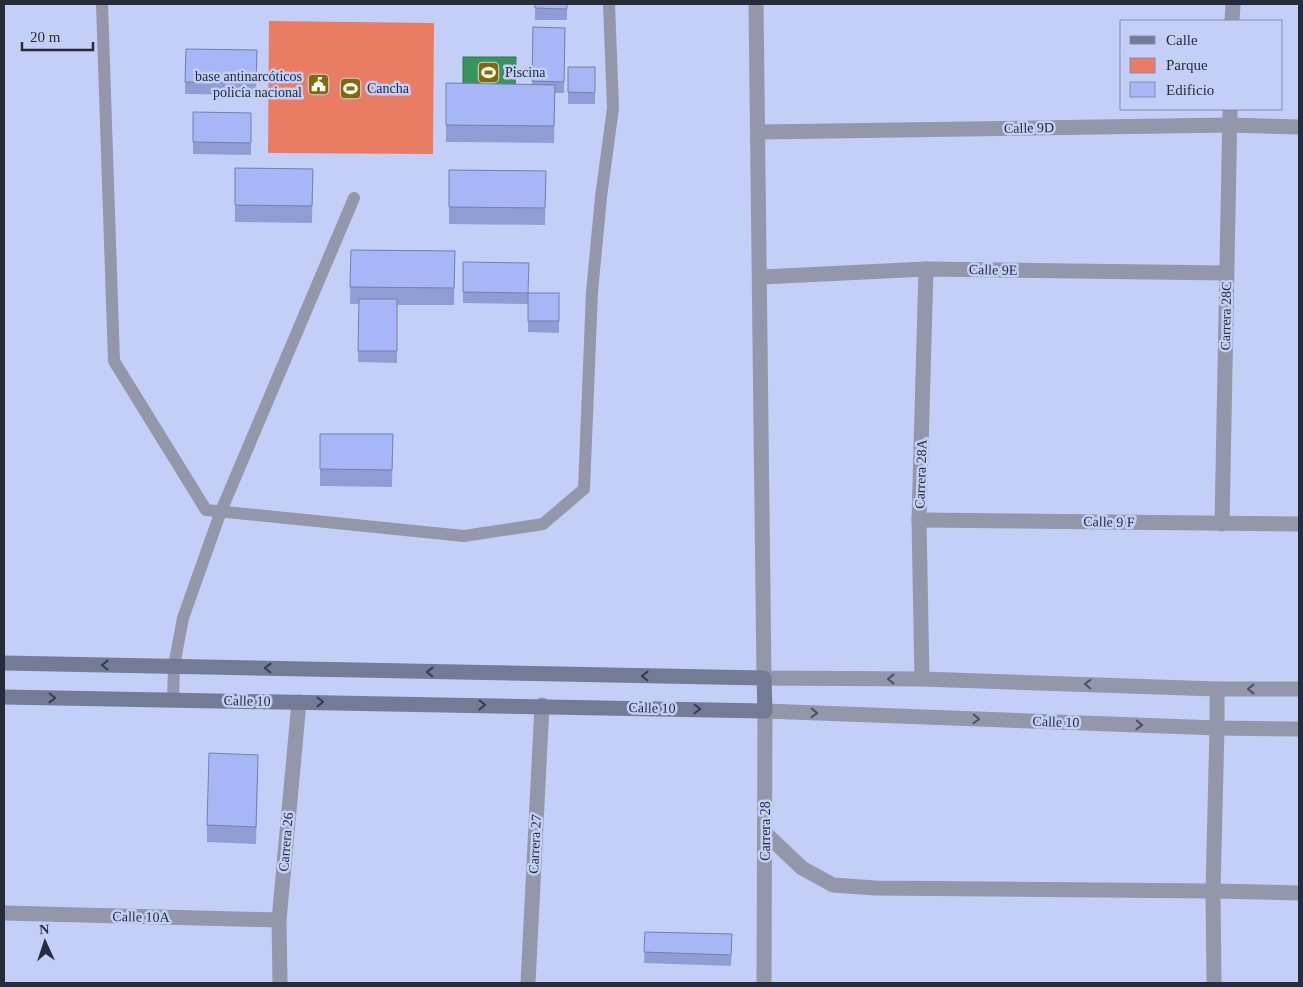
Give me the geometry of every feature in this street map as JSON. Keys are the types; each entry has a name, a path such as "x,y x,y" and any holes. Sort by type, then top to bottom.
{"street":[{"path":"756,4 764,678"},
{"path":"1232,20 1233,4"},
{"name":"Carrera 28C","path":"1222,524 1230,110"},
{"name":"Calle 9D","path":"759,132 1230,125 1299,127"},
{"name":"Calle 9E","path":"760,277 926,270 1226,273"},
{"name":"Carrera 28A","path":"922,679 919,520 926,270"},
{"name":"Calle 9 F","path":"919,520 1299,524"},
{"path":"4,663 764,678 922,679 1217,689 1299,689"},
{"name":"Carrera 28","path":"764,678 764,983"},
{"path":"1214,983 1213,890 1217,689"},
{"name":"Calle 10","path":"4,697 765,711 1217,728 1299,729"},
{"name":"Carrera 26","path":"280,983 279,920 299,702"},
{"name":"Carrera 27","path":"528,983 542,706"},
{"path":"765,833 802,868 833,885 875,888 1213,890 1299,893"},
{"name":"Calle 10A","path":"4,913 279,920"}],"lane":[{"path":"102,4 114,361 206,510 464,536 543,524 584,489 592,292 601,197 613,108 609,4"},
{"path":"173,700 174,666 183,618 221,511 354,198"}],"green space":[{"name":"Cancha","path":"269,21 434,23 433,154 268,153"}],"shaded area":[{"name":"Piscina","path":"463,57 516,57 515,87 463,87"}],"building":[{"path":"535,4 567,4 567,9 535,8"},
{"path":"533,27 565,28 564,82 532,81"},
{"path":"186,49 257,50 256,83 185,82"},
{"path":"568,67 595,67 595,93 568,92"},
{"path":"446,83 555,85 554,126 446,125"},
{"path":"193,112 251,113 251,143 193,142"},
{"path":"235,168 313,169 312,206 235,205"},
{"path":"449,170 546,171 545,208 449,207"},
{"path":"351,250 455,251 454,288 350,287"},
{"path":"463,262 529,263 528,293 463,292"},
{"path":"528,293 559,293 559,321 528,321"},
{"path":"359,299 397,299 397,351 358,351"},
{"path":"320,434 393,434 392,470 320,469"},
{"path":"209,753 258,755 256,827 207,825"},
{"path":"645,932 732,934 731,955 644,952"}],"place":[{"name":"Piscina","path":"489,72"},
{"name":"base antinarcóticos policía nacional","path":"318,84"},
{"name":"Cancha","path":"351,88"}]}
